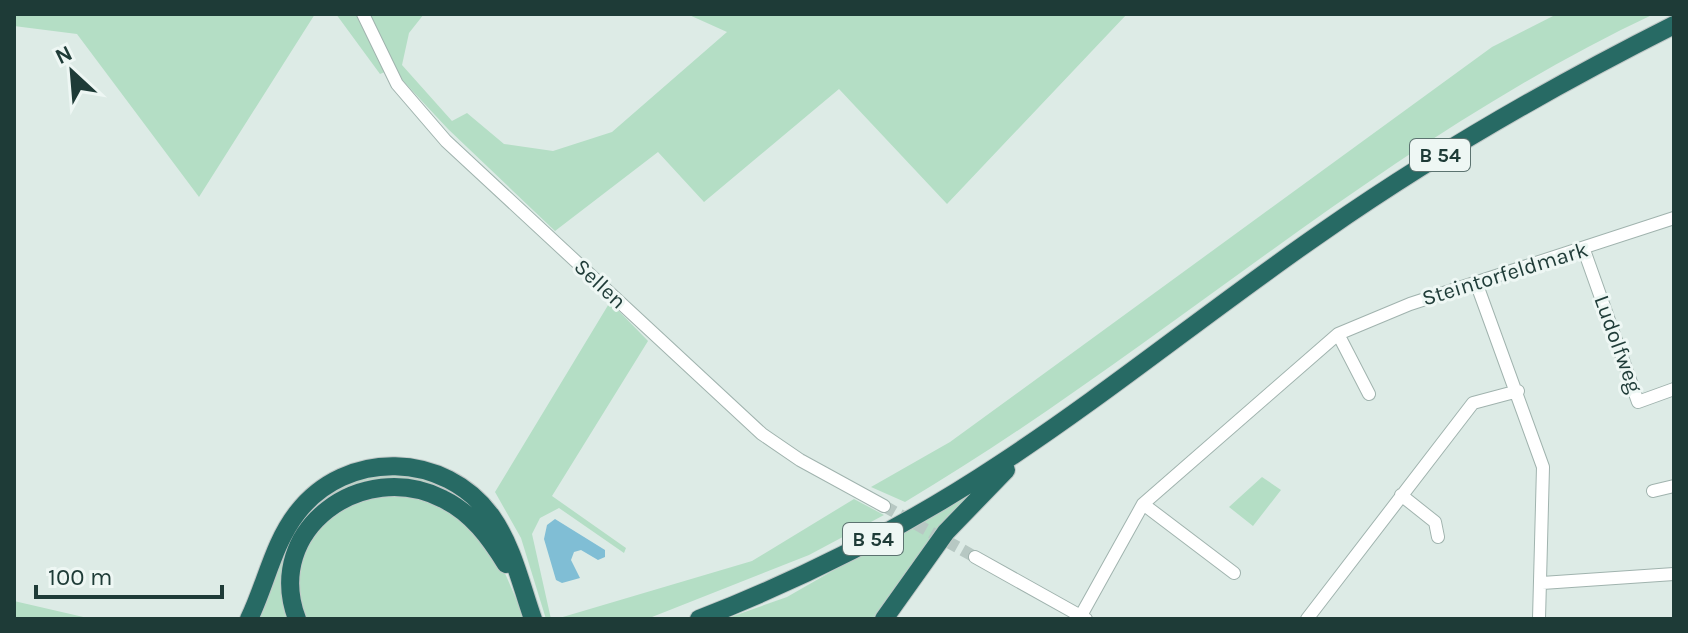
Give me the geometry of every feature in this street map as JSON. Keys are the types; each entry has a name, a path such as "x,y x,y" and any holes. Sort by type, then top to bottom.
{"highway":[{"name":"B 54","path":"699,619 781,585 880,536 1036,439 1401,179 1543,94 1674,25"},
{"path":"884,619 946,532 1036,439"},
{"path":"249,619 281,540 305,504 346,475 387,466 436,473 475,498 507,544 533,619"},
{"path":"297,619 291,577 297,552 308,530 325,511 348,496 384,486 426,492 463,512 491,541 524,596"}],"street":[{"name":"Sellen","path":"363,14 392,75 446,141 762,434 800,460 884,506"},
{"name":"Steintorfeldmark","path":"1082,618 1143,504 1338,334 1410,304 1477,285 1674,218"},
{"name":"Ludolfweg","path":"1584,250 1638,402 1674,389"},
{"path":"1477,285 1518,391 1543,467 1539,619"},
{"path":"1338,334 1369,394"},
{"path":"1307,619 1473,403 1518,391"},
{"path":"1653,491 1674,486"},
{"path":"1401,495 1435,522 1438,537"},
{"path":"1143,504 1234,573"},
{"path":"975,557 1082,618"},
{"path":"1542,583 1674,574"}],"green space":[{"path":"14,14 315,14 199,197 77,34 14,26"},
{"path":"336,14 424,14 409,33 402,65 452,121 467,113 504,144 553,151 612,132 727,32 687,14 1127,14 947,204 839,89 704,202 658,152 555,231 448,129 392,69 380,74"},
{"path":"1557,14 1654,14 1555,65 1459,122 1365,184 1000,443 905,502 871,487 950,442 1492,47"},
{"path":"610,302 648,341 552,496 626,548 624,553 559,508 540,518 532,534 551,619 546,619 521,538 495,492"},
{"path":"390,472 436,480 477,508 431,489 397,480 364,481 349,487 309,519 290,619 256,619 288,543 315,506 334,492 359,481"},
{"path":"1262,477 1281,490 1253,526 1229,507"},
{"path":"977,488 878,619 725,619 787,597"},
{"path":"413,494 460,517 504,571 525,619 304,619 298,578 305,549 328,518 360,498"},
{"path":"854,499 884,515 809,555 647,619 556,619 752,561"},
{"path":"14,601 92,619 14,619"}],"water":[{"path":"555,519 605,550 605,557 598,560 581,550 574,552 571,560 580,578 562,583 556,580 544,539 547,525"}],"tunnel":[{"path":"884,506 975,557"}]}
